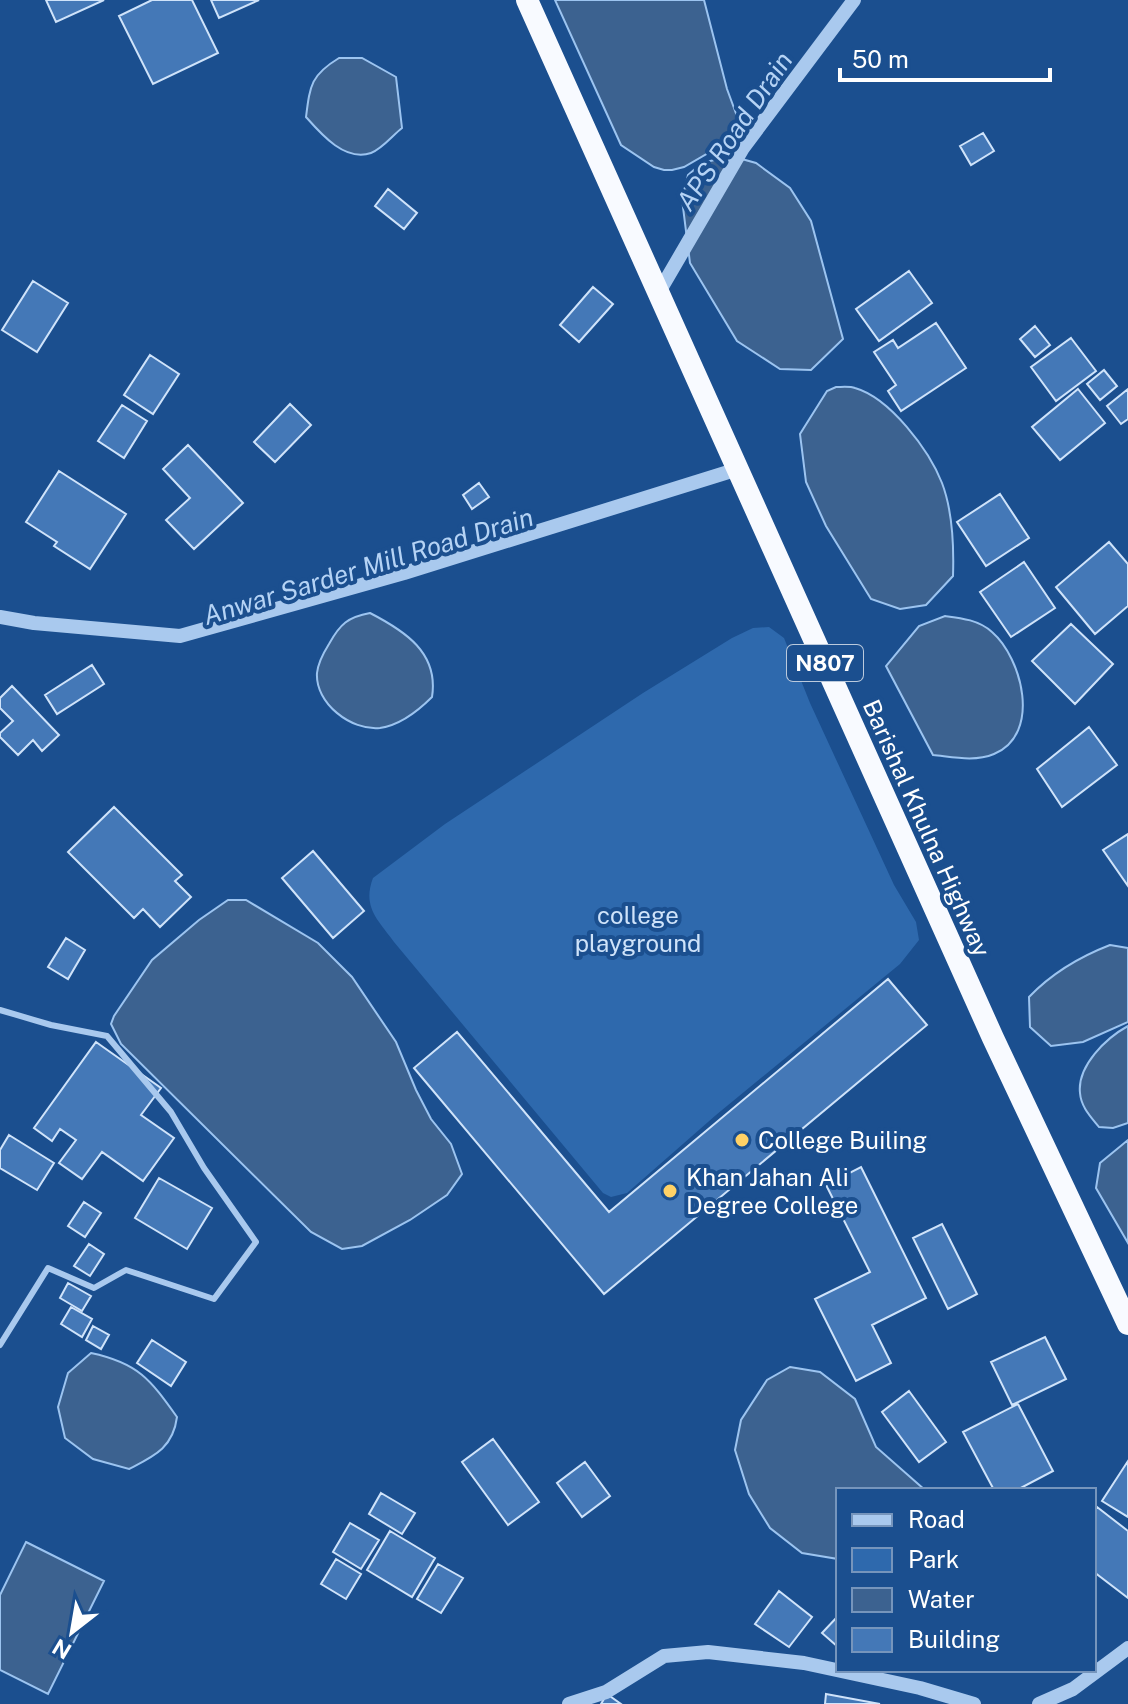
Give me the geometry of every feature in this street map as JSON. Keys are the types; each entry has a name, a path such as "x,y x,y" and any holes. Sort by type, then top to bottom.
{"highway":[{"name":"Barishal Khulna Highway","path":"527,0 993,1038 1128,1324"}],"street":[{"path":"659,292 743,148 854,0"},
{"path":"0,617 180,636 404,573 738,469"},
{"path":"1096,1672 1128,1648"},
{"path":"569,1704 606,1692 664,1656 708,1652 836,1670"},
{"path":"846,1672 920,1688 974,1704"},
{"path":"1039,1704 1073,1689 1096,1672"}],"lane":[{"path":"0,1010 51,1025 107,1036 171,1112 204,1168 256,1242 214,1299 126,1270 94,1288 48,1268 0,1345"}],"green space":[{"name":"college playground","path":"769,627 784,638 810,703 894,885 916,922 919,940 900,964 716,1115 627,1193 611,1197 603,1193 394,942 373,913 370,888 373,878 445,824 643,693 732,638 753,628"}],"water":[{"name":"APS Road Drain","path":"555,0 704,0 727,89 741,127 739,135 684,167 672,170 654,167 621,145"},
{"path":"339,58 362,58 396,77 402,128 371,153 361,155 343,150 306,117 317,76"},
{"path":"731,156 756,163 790,188 811,221 843,339 811,370 780,369 737,341 690,263 682,199 688,175 702,163"},
{"path":"836,387 853,387 882,402 918,441 942,483 952,529 953,576 926,605 900,609 871,599 826,526 806,482 800,434 827,391"},
{"path":"370,613 417,645 425,656 433,681 432,697 421,707 402,721 380,728 358,725 337,713 322,695 317,673 325,650 337,631 350,619"},
{"path":"945,616 976,622 987,628 1003,644 1012,659 1022,695 1022,713 1018,730 1009,744 994,754 979,758 933,755 886,666 919,626"},
{"path":"228,900 246,900 318,943 352,977 396,1042 431,1119 451,1144 462,1174 447,1195 410,1220 362,1246 342,1249 311,1232 121,1044 111,1024 152,960"},
{"path":"1110,945 1128,948 1128,1022 1083,1042 1051,1046 1030,1027 1029,997 1066,966"},
{"path":"1128,1026 1128,1123 1113,1128 1099,1127 1082,1103 1080,1083 1088,1063 1102,1045"},
{"path":"1128,1140 1128,1243 1096,1188 1100,1163"},
{"path":"91,1353 120,1362 142,1374 177,1417 167,1444 129,1469 93,1459 65,1438 58,1407 68,1373"},
{"path":"790,1367 820,1372 855,1399 876,1447 923,1488 836,1488 836,1559 802,1553 770,1528 749,1494 735,1450 741,1420 767,1380"},
{"path":"26,1542 104,1581 48,1694 0,1670 0,1595"}],"building":[{"path":"46,0 104,0 56,22"},
{"path":"152,0 192,0 218,53 153,84 119,16"},
{"path":"211,0 259,0 219,18"},
{"path":"983,133 994,151 971,165 960,146"},
{"path":"388,189 417,213 404,229 375,206"},
{"path":"909,271 932,303 879,341 856,309"},
{"path":"33,281 68,303 37,352 2,330"},
{"path":"593,287 613,304 579,342 560,325"},
{"path":"936,323 966,368 901,411 888,391 896,385 874,352 893,340 898,348"},
{"path":"1035,326 1050,345 1035,357 1020,339"},
{"path":"1071,338 1096,371 1056,401 1031,367"},
{"path":"150,355 179,374 153,414 124,395"},
{"path":"1104,370 1117,386 1100,400 1087,384"},
{"path":"1078,389 1105,423 1060,460 1032,427"},
{"path":"1128,389 1128,419 1121,424 1107,406"},
{"path":"290,404 311,425 275,462 254,442"},
{"path":"122,405 147,421 124,458 98,441"},
{"path":"188,445 243,503 194,549 166,520 190,498 163,469"},
{"path":"59,471 126,514 90,569 54,546 57,542 26,522"},
{"path":"479,483 489,497 472,509 463,495"},
{"path":"1000,494 1029,538 986,566 957,522"},
{"path":"1109,542 1128,564 1128,606 1095,634 1056,587"},
{"path":"1024,562 1055,608 1011,637 980,592"},
{"path":"1071,624 1113,664 1075,704 1032,661"},
{"path":"92,665 104,684 57,714 45,695"},
{"path":"12,686 59,735 42,751 33,740 18,755 0,737 0,733 13,721 0,708 0,698"},
{"path":"1089,727 1117,765 1062,807 1037,769"},
{"path":"114,807 182,875 175,881 191,897 160,927 143,909 134,918 68,852"},
{"path":"1128,834 1128,886 1103,850"},
{"path":"313,851 364,911 333,938 282,878"},
{"path":"66,938 85,950 68,979 48,967"},
{"name":"College Builing","path":"888,979 927,1025 604,1294 414,1068 457,1032 609,1212"},
{"path":"96,1042 161,1088 141,1115 174,1138 143,1181 102,1152 82,1179 59,1163 76,1140 60,1129 52,1141 34,1128"},
{"path":"9,1135 54,1163 37,1190 0,1168 0,1150"},
{"path":"861,1167 926,1298 872,1325 891,1363 856,1381 815,1299 870,1272 826,1185"},
{"path":"159,1178 212,1208 187,1249 135,1218"},
{"path":"84,1202 101,1213 85,1237 68,1226"},
{"path":"942,1224 977,1294 948,1309 913,1238"},
{"path":"89,1244 104,1254 90,1276 74,1266"},
{"path":"68,1283 91,1296 82,1311 60,1298"},
{"path":"71,1307 92,1319 82,1337 61,1324"},
{"path":"93,1326 109,1335 101,1349 86,1340"},
{"path":"1045,1337 1066,1379 1012,1405 991,1362"},
{"path":"152,1340 186,1362 171,1386 137,1363"},
{"path":"909,1391 946,1442 919,1462 882,1412"},
{"path":"1018,1404 1053,1471 1021,1488 993,1488 963,1432"},
{"path":"493,1439 539,1502 508,1525 462,1462"},
{"path":"1128,1461 1128,1517 1102,1501"},
{"path":"585,1462 610,1496 582,1517 557,1483"},
{"path":"381,1493 415,1513 402,1534 369,1514"},
{"path":"1096,1508 1128,1531 1128,1598 1096,1574"},
{"path":"350,1523 379,1540 361,1569 333,1552"},
{"path":"390,1531 435,1558 412,1597 367,1570"},
{"path":"336,1559 361,1574 346,1599 321,1584"},
{"path":"438,1564 463,1578 441,1613 417,1599"},
{"path":"779,1591 812,1617 789,1647 755,1624"},
{"path":"836,1618 836,1645 822,1633"},
{"path":"607,1694 621,1704 601,1704"},
{"path":"826,1694 880,1704 825,1704"}],"place":[{"name":"College Builing","path":"742,1140"},
{"name":"Khan Jahan Ali Degree College","path":"670,1191"}],"water label":[{"name":"Anwar Sarder Mill Road Drain","path":"368,566"}]}
